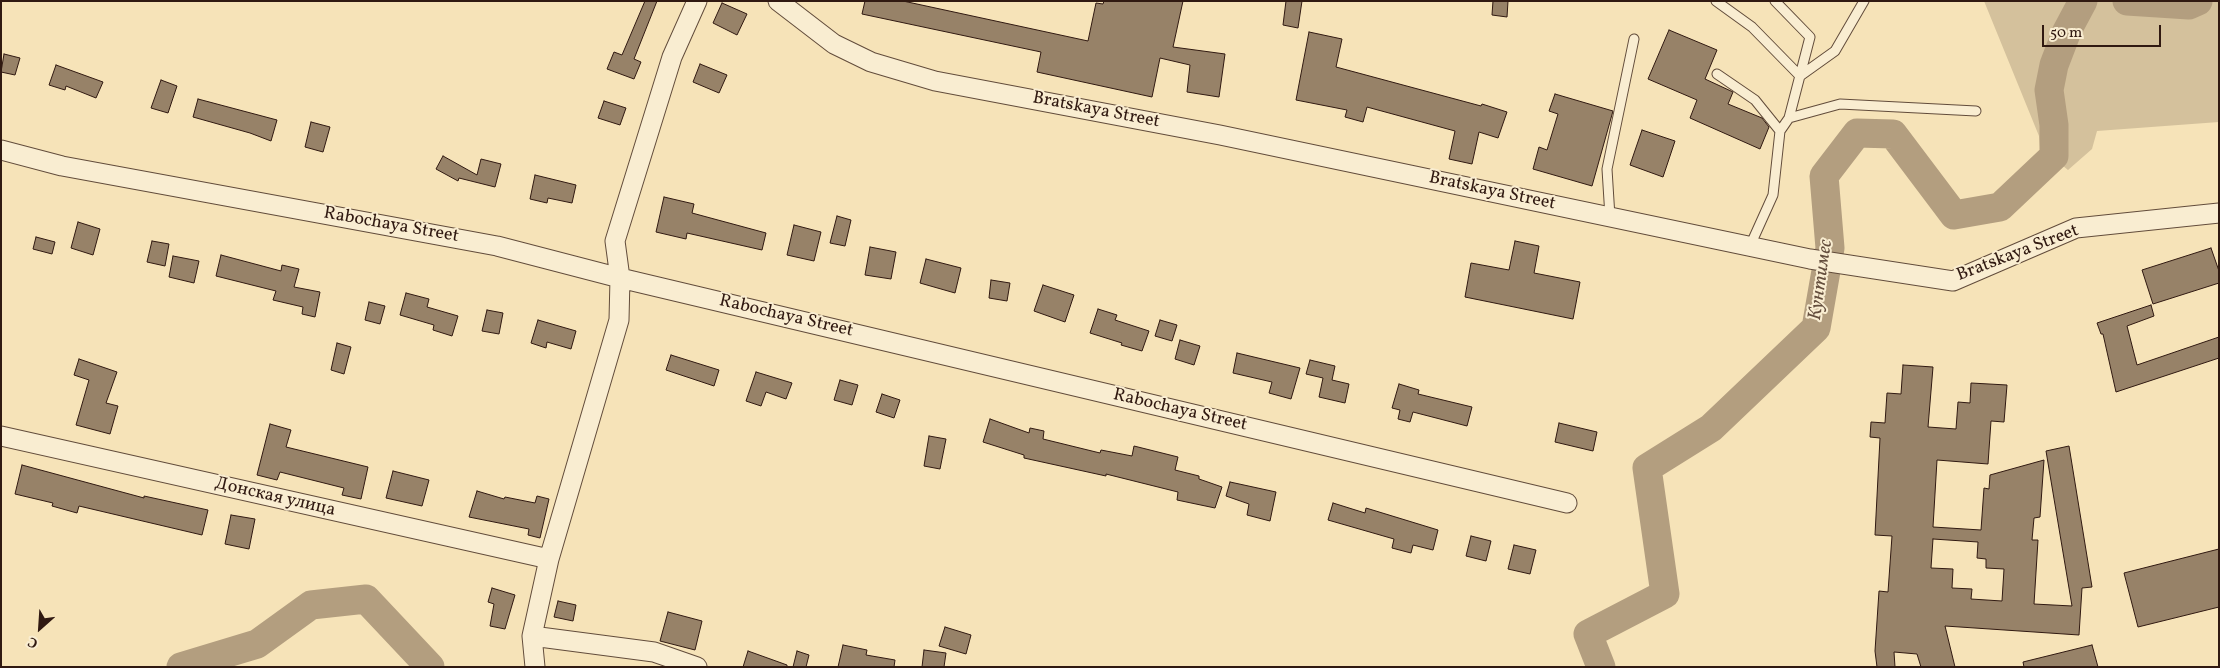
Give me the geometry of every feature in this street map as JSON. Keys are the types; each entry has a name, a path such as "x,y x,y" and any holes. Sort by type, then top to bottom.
{"street":[{"path":"535,667 532,636 549,559 619,320 620,278 615,241 672,57 697,1"},
{"name":"Bratskaya Street","path":"778,1 834,44 871,62 935,81 1220,135 1810,259 1953,281 2076,228 2219,214"},
{"name":"Rabochaya Street","path":"1,150 72,168 497,246 620,278 1567,503"},
{"name":"Донская улица","path":"1,436 549,559"},
{"path":"532,636 654,652 697,667"}],"lane":[{"path":"1716,1 1752,27 1800,76"},
{"path":"1750,246 1773,196 1780,131 1790,118 1810,37 1775,1"},
{"path":"1800,76 1835,51 1864,1"},
{"path":"1610,217 1607,169 1634,39"},
{"path":"1717,74 1755,100 1780,131"},
{"path":"1790,118 1840,104 1976,111"}],"shaded area":[{"path":"1984,1 2219,1 2219,122 2097,131 2092,149 2068,170 2040,147 2039,136"}],"building":[{"path":"645,1 657,1 634,59 641,62 634,79 607,69 614,52 622,55"},
{"path":"865,1 903,1 1088,41 1096,3 1103,4 1104,1 1183,1 1173,47 1225,54 1219,97 1187,92 1190,65 1160,58 1152,97 1037,72 1041,52 862,14"},
{"path":"1286,1 1302,1 1298,28 1283,25"},
{"path":"1493,1 1508,1 1507,17 1492,15"},
{"path":"722,3 747,14 737,35 713,23"},
{"path":"1669,30 1717,50 1705,79 1733,92 1728,104 1762,118 1769,127 1760,149 1690,118 1697,100 1648,79"},
{"path":"1309,32 1342,39 1336,67 1507,112 1498,138 1479,132 1472,164 1449,159 1455,131 1367,107 1363,122 1345,117 1347,110 1296,100"},
{"path":"4,54 20,58 15,75 1,72"},
{"path":"700,64 727,75 719,93 693,82"},
{"path":"56,65 103,82 96,98 66,86 65,90 49,85"},
{"path":"161,80 177,86 168,113 151,108"},
{"path":"1555,94 1613,111 1592,186 1533,169 1539,147 1547,150 1558,114 1549,111"},
{"path":"198,99 277,120 271,141 193,117"},
{"path":"604,101 626,108 620,125 598,118"},
{"path":"311,122 330,127 323,152 305,147"},
{"path":"1642,130 1675,141 1663,177 1630,165"},
{"path":"443,156 477,175 481,159 501,164 495,187 459,178 458,181 436,169"},
{"path":"535,175 576,185 572,203 548,198 547,203 530,199"},
{"path":"664,197 694,204 692,213 766,233 762,250 687,233 686,239 656,232"},
{"path":"837,216 851,220 845,246 830,243"},
{"path":"78,222 100,229 93,255 71,248"},
{"path":"794,225 821,232 814,261 787,255"},
{"path":"36,237 55,242 52,254 33,249"},
{"path":"152,241 169,244 165,266 147,262"},
{"path":"1515,241 1539,246 1534,273 1580,282 1573,319 1465,297 1471,263 1509,270"},
{"path":"870,247 896,252 891,279 865,275"},
{"path":"2211,248 2219,271 2219,283 2153,304 2142,270"},
{"path":"221,255 281,271 282,265 299,269 294,287 320,292 315,317 302,314 303,307 273,300 276,291 216,276"},
{"path":"173,256 199,261 194,283 169,277"},
{"path":"926,259 961,268 955,293 920,283"},
{"path":"991,280 1010,283 1007,301 989,298"},
{"path":"1043,285 1074,295 1065,322 1034,311"},
{"path":"406,293 429,299 427,307 458,316 452,336 433,330 434,325 400,315"},
{"path":"369,302 385,306 380,324 365,320"},
{"path":"2151,305 2154,316 2127,326 2137,365 2219,337 2219,358 2116,392 2103,334 2101,334 2097,323"},
{"path":"1098,309 1117,315 1115,320 1149,331 1142,351 1090,333"},
{"path":"487,310 503,313 499,334 482,331"},
{"path":"538,320 576,331 571,349 547,342 546,348 531,343"},
{"path":"1160,320 1177,325 1172,341 1155,336"},
{"path":"1180,340 1200,346 1194,365 1175,359"},
{"path":"337,343 351,347 344,374 331,370"},
{"path":"1237,353 1300,368 1291,399 1269,393 1272,382 1233,373"},
{"path":"671,355 719,370 714,386 666,370"},
{"path":"79,359 117,372 106,403 118,406 110,434 76,425 89,380 74,375"},
{"path":"1310,360 1335,366 1332,380 1349,384 1345,403 1319,397 1323,378 1306,374"},
{"path":"1903,365 1933,367 1928,427 1956,429 1958,402 1970,403 1971,383 2007,385 2004,422 1991,421 1988,464 1937,460 1933,527 1981,530 1984,488 1989,489 1990,475 2044,460 2040,517 2034,518 2032,540 2038,540 2034,604 2072,606 2046,451 2069,446 2092,587 2082,588 2079,635 1945,626 1955,667 1921,667 1917,654 1894,652 1895,667 1877,667 1875,651 1879,591 1888,592 1892,536 1875,535 1880,438 1870,437 1871,422 1885,423 1887,393 1901,394","holes":["1933,539 1978,542 1977,558 1986,559 1986,568 2004,569 2002,601 1971,599 1972,589 1952,588 1953,569 1931,568"]},
{"path":"756,372 792,383 786,399 766,392 761,406 746,401"},
{"path":"840,380 858,385 852,405 834,400"},
{"path":"1399,384 1419,390 1418,394 1472,407 1467,426 1413,412 1410,422 1398,419 1400,410 1392,408"},
{"path":"882,394 900,400 894,418 876,412"},
{"path":"990,419 1029,433 1030,428 1044,431 1043,439 1100,453 1101,450 1132,456 1134,446 1178,457 1175,470 1199,476 1199,479 1222,487 1215,508 1177,500 1178,492 1106,474 1106,476 1024,458 1024,455 983,442"},
{"path":"1559,423 1597,432 1593,451 1555,442"},
{"path":"270,424 291,430 286,447 368,467 361,499 342,495 344,488 280,472 277,480 257,475"},
{"path":"929,436 946,439 940,469 924,466"},
{"path":"22,465 144,498 144,496 208,510 202,535 79,506 77,513 52,506 53,503 15,494"},
{"path":"393,471 429,480 422,506 386,498"},
{"path":"1230,482 1276,492 1270,521 1247,515 1249,504 1226,496"},
{"path":"477,491 504,499 505,497 535,503 537,496 549,499 540,538 528,535 529,529 469,517"},
{"path":"1333,503 1365,513 1366,508 1438,530 1433,550 1413,545 1411,553 1392,548 1394,539 1328,520"},
{"path":"231,515 255,519 249,549 225,544"},
{"path":"1471,536 1491,541 1486,561 1466,556"},
{"path":"1514,545 1536,550 1530,574 1508,569"},
{"path":"2219,549 2219,607 2138,627 2124,573"},
{"path":"492,588 515,595 505,629 490,626 494,604 488,602"},
{"path":"558,601 576,605 573,621 554,617"},
{"path":"668,612 702,621 695,650 660,641"},
{"path":"945,627 971,635 966,654 939,646"},
{"path":"843,645 867,650 866,655 895,660 894,667 838,667"},
{"path":"2092,645 2098,667 2024,667 2023,662"},
{"path":"924,650 946,653 944,667 922,667"},
{"path":"748,651 787,665 787,667 743,667"},
{"path":"797,651 809,655 806,667 793,667"}],"waterway":[{"name":"Кунтимес","path":"1601,667 1588,634 1665,594 1647,468 1711,428 1816,328 1830,248 1824,176 1857,133 1893,134 1954,215 2000,207 2054,156 2054,125 2049,90 2054,65 2067,31 2083,1"},
{"name":"Кунтимес","path":"2127,1 2189,5 2198,1"},
{"name":"Кунтимес","path":"181,667 257,644 311,605 366,599 430,667"}]}
